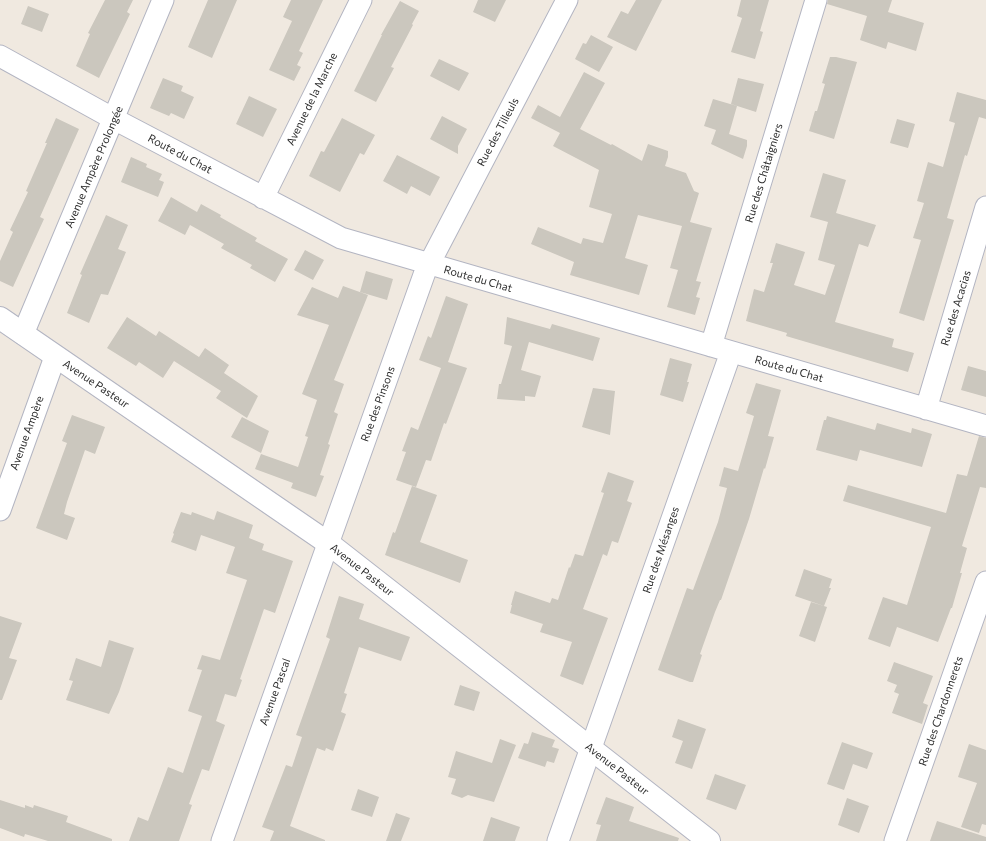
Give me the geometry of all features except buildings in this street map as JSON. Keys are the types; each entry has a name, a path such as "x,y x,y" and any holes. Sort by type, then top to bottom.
{"street":[{"name":"Avenue Ampère Prolongée","path":"23,334 163,0"},
{"name":"Avenue de la Marche","path":"263,198 361,0"},
{"name":"Rue des Tilleuls","path":"428,264 567,0"},
{"name":"Rue des Châtaigniers","path":"721,349 816,0"},
{"name":"Route du Chat","path":"0,56 114,119 341,238 986,426"},
{"name":"Rue des Acacias","path":"926,408 986,206"},
{"name":"Rue des Pinsons","path":"328,543 428,264"},
{"name":"Avenue Pasteur","path":"0,318 328,543 708,841"},
{"name":"Rue des Mésanges","path":"558,841 591,748 721,349"},
{"name":"Avenue Ampère","path":"0,510 55,356"},
{"name":"Avenue Pascal","path":"222,841 328,543"},
{"name":"Rue des Chardonnerets","path":"895,841 986,582"}]}
